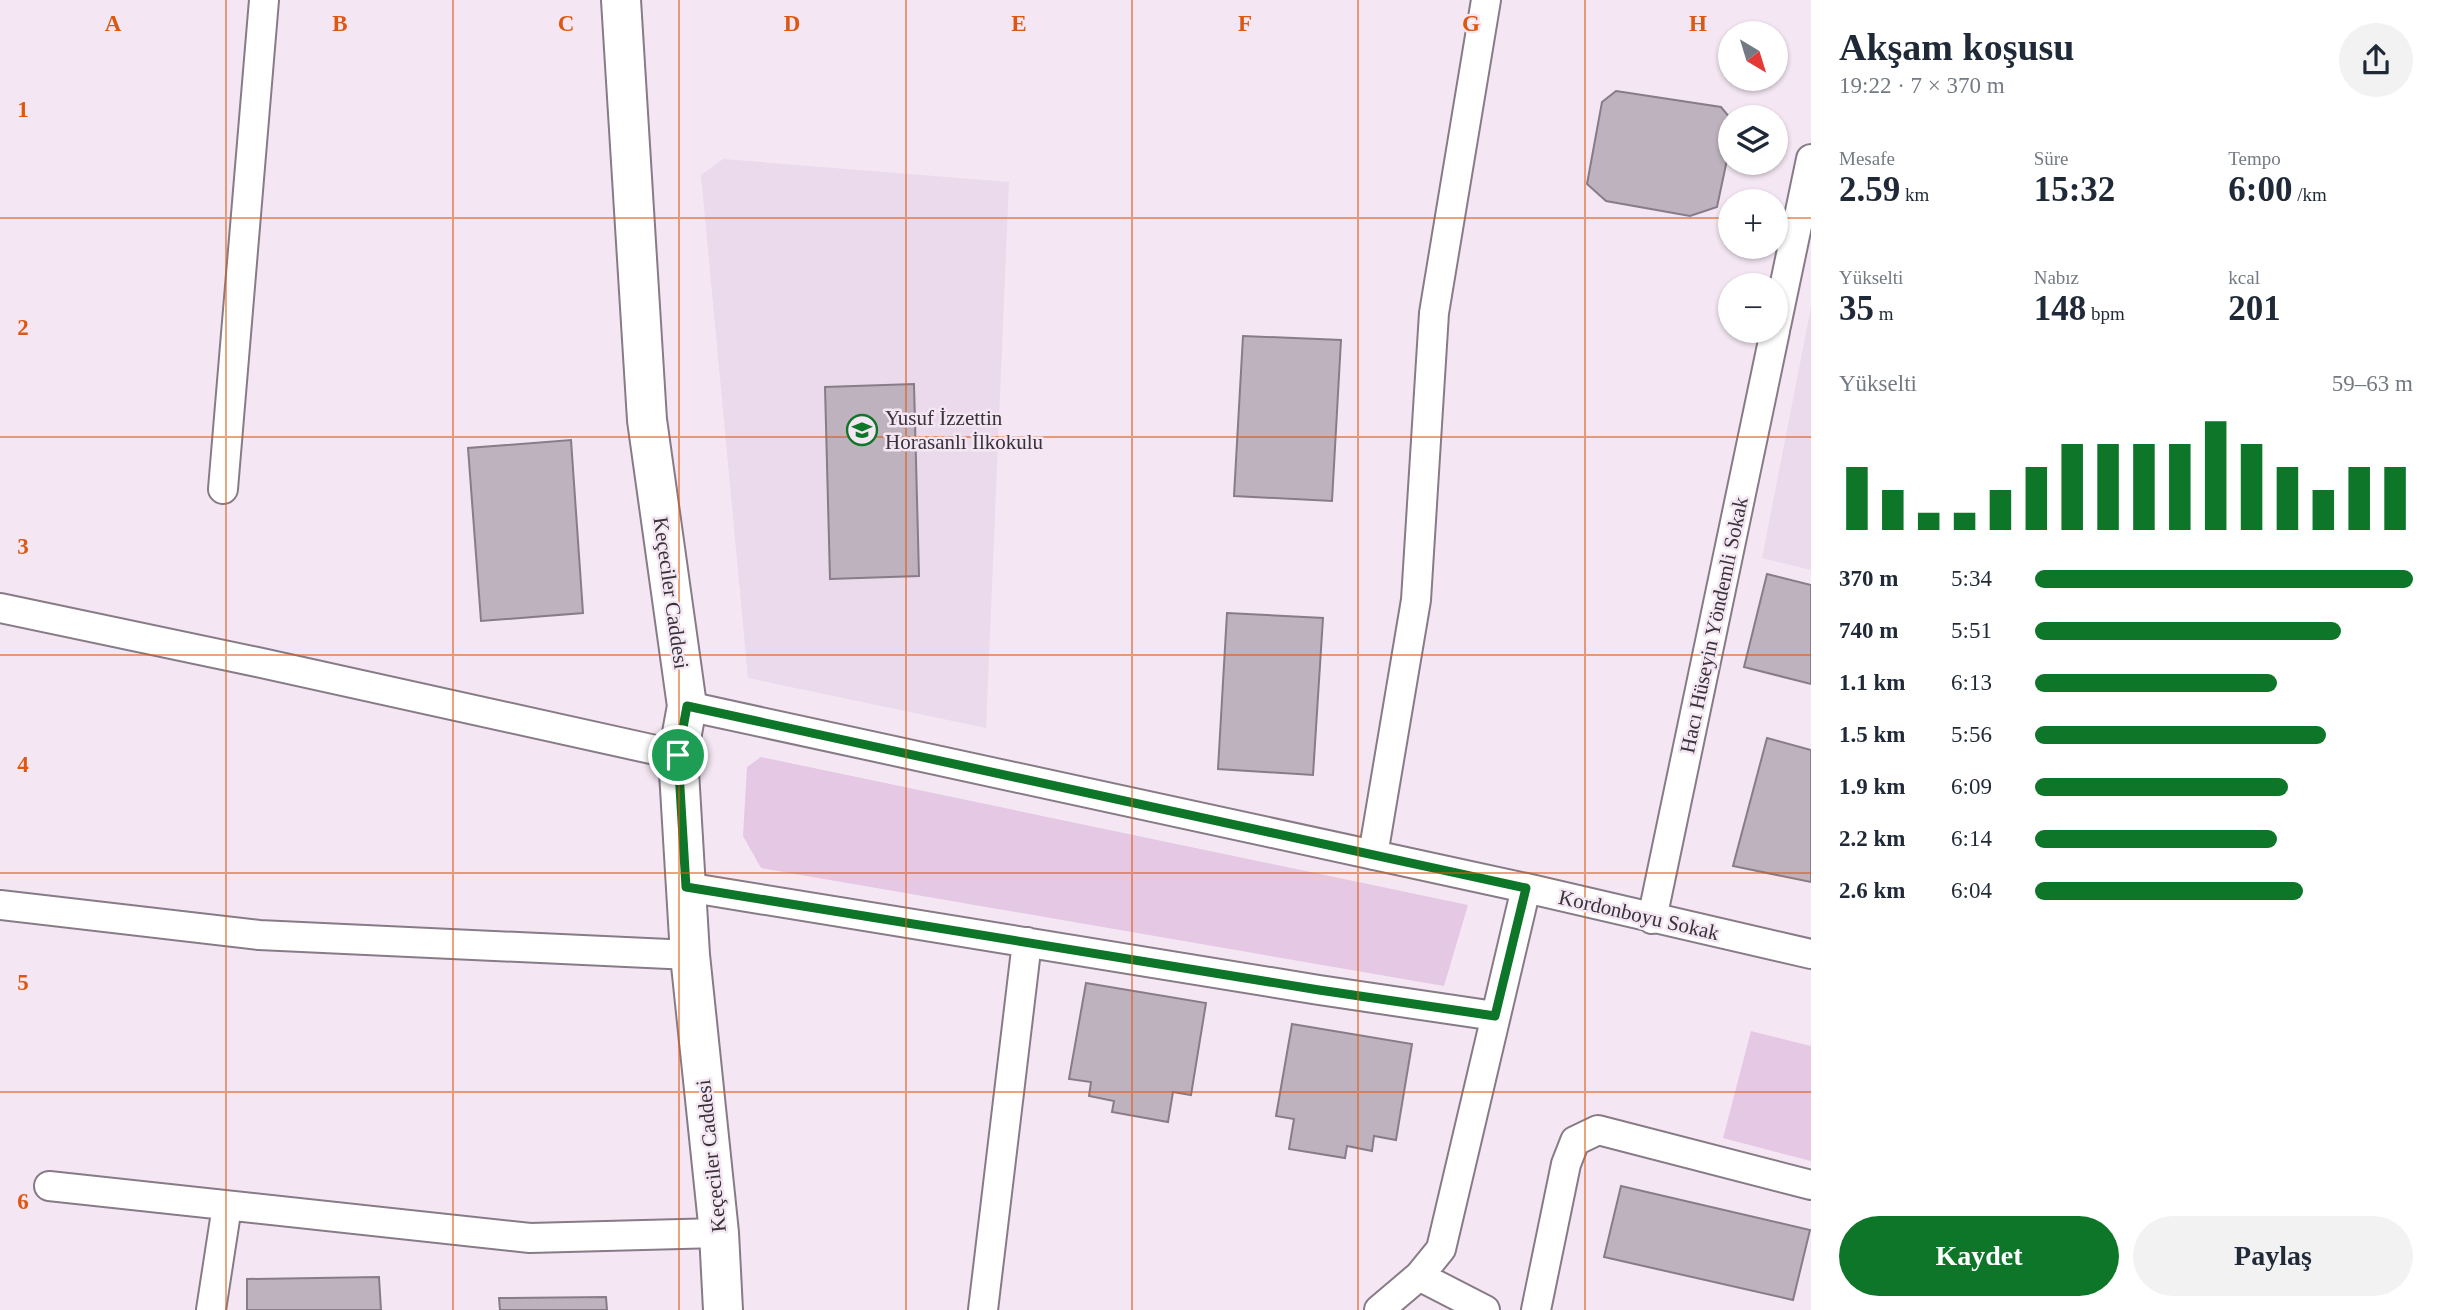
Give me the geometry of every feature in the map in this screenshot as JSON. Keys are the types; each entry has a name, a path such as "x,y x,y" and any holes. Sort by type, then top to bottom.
{"street":[{"path":"223,489 264,0"},
{"name":"Keçeciler Caddesi","path":"621,0 647,421 687,706 678,755 690,955 719,1233 723,1310"},
{"path":"1373,855 1416,600 1434,313 1486,0"},
{"path":"1788,286 1803,236 1811,159"},
{"name":"Hacı Hüseyin Yöndemli Sokak","path":"1652,919 1772,343"},
{"path":"0,608 678,755"},
{"name":"Kordonboyu Sokak","path":"687,706 1526,888 1811,954"},
{"path":"686,887 1495,1016"},
{"path":"1379,1310 1419,1276 1441,1249 1526,888"},
{"path":"0,905 258,935 690,955"},
{"path":"983,1310 1027,942"},
{"path":"1536,1310 1566,1164 1574,1141 1586,1135 1598,1130 1811,1185"},
{"path":"49,1186 530,1238 719,1233"},
{"path":"211,1310 227,1206"},
{"path":"1419,1276 1485,1310"}],"shaded area":[{"name":"Yusuf İzzettin Horasanlı İlkokulu","path":"723,159 1009,182 986,728 748,678 701,175"},
{"path":"1811,307 1811,570 1762,558"},
{"path":"761,757 1468,905 1444,986 761,868 743,836 747,767"},
{"path":"1751,1031 1811,1046 1811,1161 1723,1138"}],"building":[{"path":"1616,91 1718,107 1718,175 1724,175 1721,189 1718,189 1717,207 1690,216 1606,201 1587,184 1602,102"},
{"path":"1243,336 1341,340 1332,501 1234,496"},
{"path":"914,384 919,576 830,579 825,387"},
{"path":"571,440 583,613 481,621 468,448"},
{"path":"1767,574 1811,585 1811,684 1744,667"},
{"path":"1227,613 1323,618 1313,775 1218,769"},
{"path":"1767,738 1811,750 1811,882 1733,866"},
{"path":"1086,983 1206,1003 1191,1095 1173,1092 1168,1122 1112,1112 1114,1101 1089,1096 1091,1082 1069,1079"},
{"path":"1292,1024 1412,1044 1396,1140 1374,1136 1372,1151 1347,1146 1345,1158 1289,1149 1294,1119 1276,1116"},
{"path":"1621,1186 1810,1230 1793,1300 1604,1257"},
{"path":"379,1277 381,1310 247,1310 247,1279"},
{"path":"606,1297 607,1310 500,1310 499,1298"}],"place":[{"name":"Yusuf İzzettin Horasanlı İlkokulu","path":"862,430"}],"route":[{"path":"687,706 1526,888 1495,1016 1319,990 686,887 678,755 687,706"}]}
